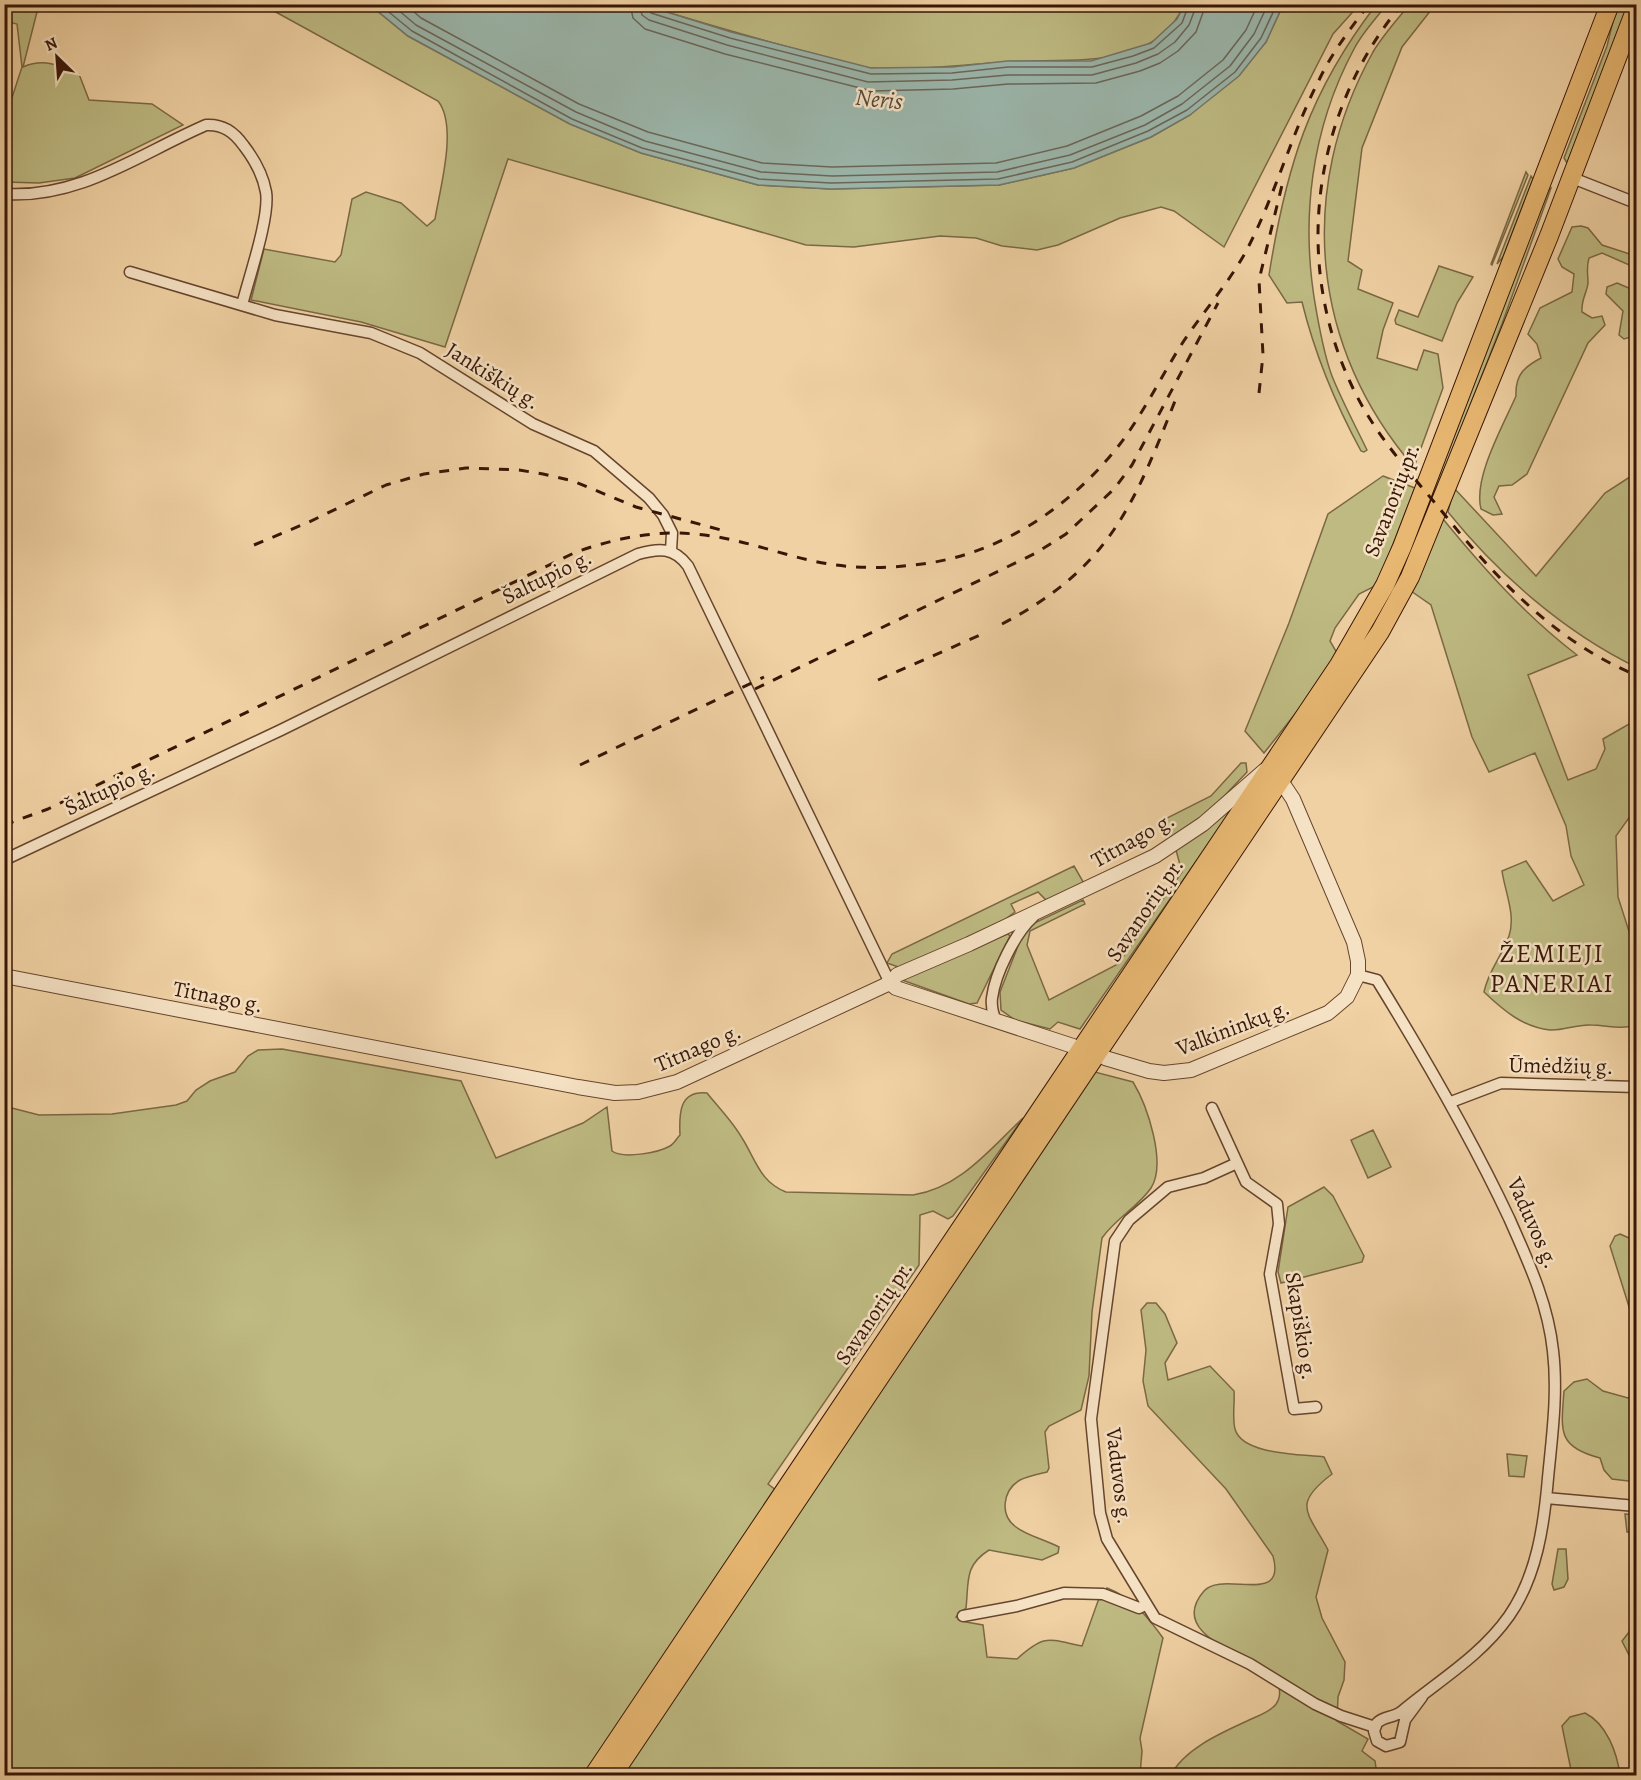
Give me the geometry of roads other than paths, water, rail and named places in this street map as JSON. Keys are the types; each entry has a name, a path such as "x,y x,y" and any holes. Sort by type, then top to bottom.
{"highway":[{"name":"Savanorių pr.","path":"593,1776 1339,665 1385,585 1610,4"},
{"name":"Savanorių pr.","path":"612,1776 1350,681 1410,577 1636,8"},
{"path":"1547,168 1570,177"}],"street":[{"path":"4,194 49,192 79,186 206,125 222,126 231,131 246,149 257,166 266,193 262,224 242,305"},
{"path":"1570,177 1636,203"},
{"name":"Jankiškių g.","path":"130,272 275,315 371,333 398,343 436,363 533,424 594,451 649,498 663,515 672,533 671,551"},
{"name":"Šaltupio g.","path":"4,860 270,735 638,554 654,549 671,551"},
{"path":"671,551 687,566 890,983 896,988 1073,1046"},
{"name":"Titnago g.","path":"4,976 615,1093 638,1092 677,1082 890,983 897,975 1155,856 1181,840 1271,765"},
{"path":"1281,781 1293,799 1354,942 1358,975"},
{"path":"996,1021 991,1000 994,986 1021,928 1040,911"},
{"name":"Valkininkų g.","path":"1105,1058 1149,1071 1178,1073 1191,1070 1328,1013 1347,997 1358,975"},
{"name":"Vaduvos g.","path":"1358,975 1377,980 1451,1102 1529,1262 1544,1303 1553,1350 1555,1394 1546,1498 1535,1559 1510,1614 1471,1658 1422,1697 1392,1717 1381,1719 1375,1727 1377,1741 1391,1747 1403,1738 1403,1726 1422,1697"},
{"name":"Ūmėdžių g.","path":"1451,1102 1501,1083 1636,1087"},
{"name":"Skapiškio g.","path":"1212,1108 1237,1163 1252,1188 1269,1196 1277,1204 1279,1224 1270,1274 1294,1409 1316,1407"},
{"name":"Vaduvos g.","path":"1237,1163 1204,1178 1174,1185 1159,1194 1129,1220 1111,1249 1091,1419 1101,1524 1145,1605 1155,1618 1250,1664 1314,1704 1375,1727"},
{"path":"1546,1498 1636,1506"},
{"name":"Vaduvos g.","path":"963,1616 1017,1606 1064,1593 1103,1594 1139,1608 1145,1605"},
{"path":"1392,1717 1403,1726"}],"water":[{"name":"Neris","path":"370,5 644,5 731,32 871,68 952,67 1007,61 1091,61 1151,43 1177,19 1184,5 1283,5 1266,42 1239,76 1190,115 1151,137 1074,168 999,185 831,189 758,185 641,153 570,124 408,36"}],"railway":[{"path":"4,825 48,809 590,547 649,535 679,533 739,541 827,564 894,567 951,559 980,550 1033,524 1080,488 1120,444 1186,338 1237,267 1255,234 1300,122 1325,68 1369,4"},
{"path":"1402,4 1372,46 1349,90 1332,138 1321,186 1318,236 1322,286 1333,336 1351,384 1371,421 1409,472 1468,543 1510,588 1557,629 1582,647 1636,675"},
{"path":"1259,393 1263,355 1259,280 1283,181"},
{"path":"755,689 1036,553 1066,534 1114,489 1132,465 1218,303"},
{"path":"1002,624 1038,603 1093,557 1113,531 1130,503 1175,401"},
{"path":"254,545 309,522 386,485 424,474 466,468 519,470 573,481 636,507 721,530"},
{"path":"878,680 987,632"},
{"path":"580,765 764,677"}],"district":[{"name":"ŽEMIEJI PANERIAI","path":"1552,968"}]}
